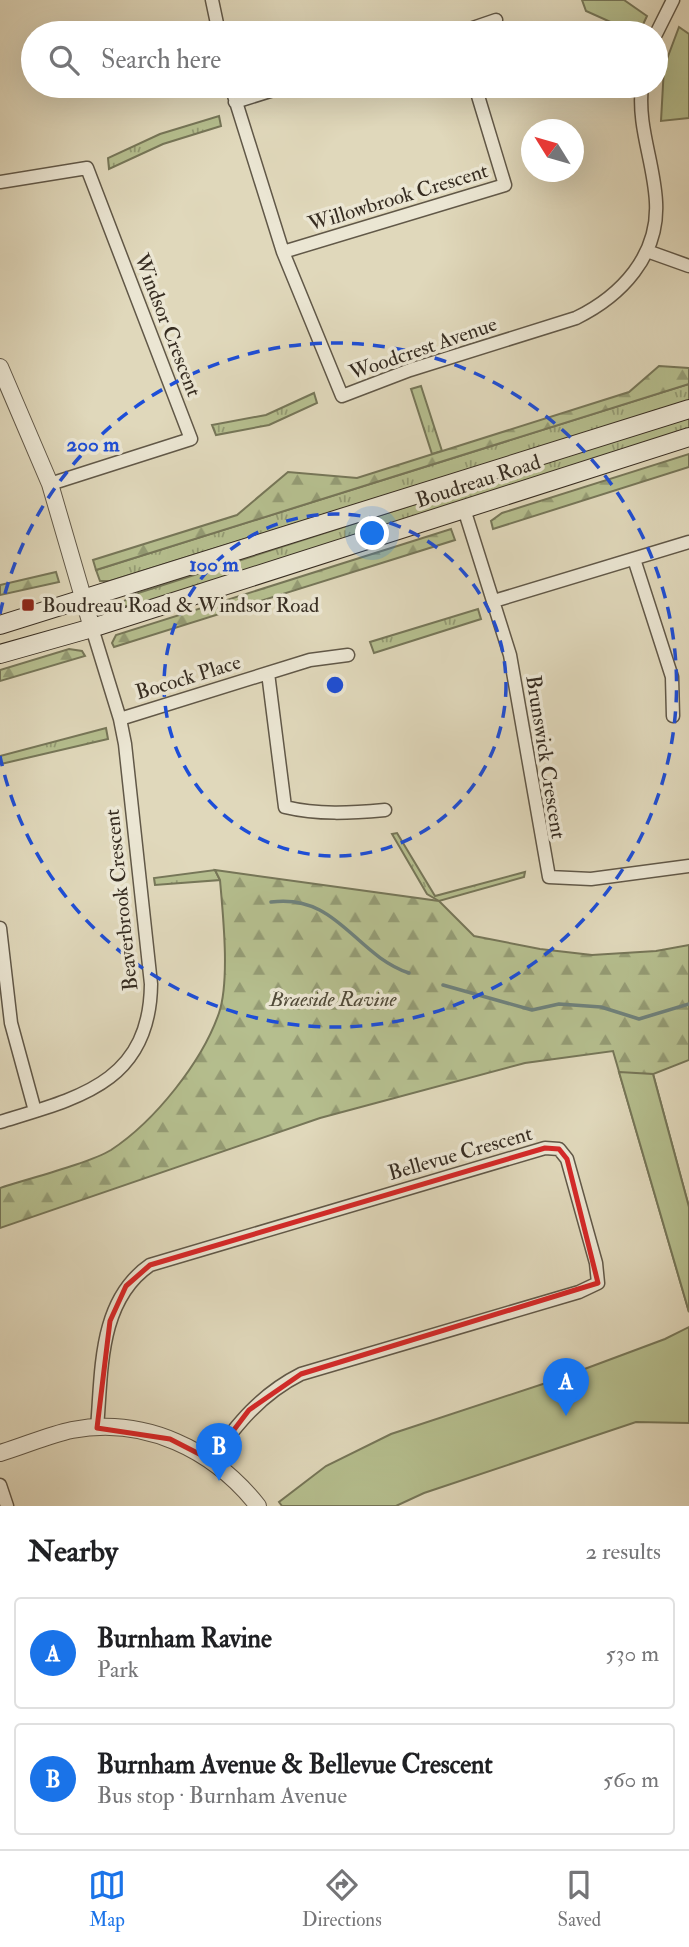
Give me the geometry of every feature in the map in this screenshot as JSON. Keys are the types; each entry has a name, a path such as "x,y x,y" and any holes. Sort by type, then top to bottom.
{"main road":[{"name":"Boudreau Road","path":"0,625 689,409"},
{"name":"Boudreau Road","path":"0,654 92,628 689,437"}],"street":[{"path":"212,0 216,21"},
{"path":"662,21 673,0"},
{"name":"Woodcrest Avenue","path":"234,98 283,252 342,396 410,370 576,318 612,297 647,251 656,203 640,117 641,98"},
{"path":"235,102 248,98"},
{"name":"Willowbrook Crescent","path":"283,252 505,185 479,98"},
{"name":"Windsor Crescent","path":"0,182 87,168 191,439 50,484"},
{"path":"647,251 689,266"},
{"path":"0,368 50,484 92,628"},
{"name":"Brunswick Crescent","path":"464,509 510,655 549,877 591,879 689,866"},
{"path":"494,601 689,542"},
{"path":"634,559 672,677 673,716"},
{"name":"Beaverbrook Crescent","path":"0,1122 76,1098 110,1079 135,1049 149,1011 151,984 120,719 92,628"},
{"name":"Bocock Place","path":"120,719 310,660 348,655"},
{"name":"Bocock Place","path":"268,673 285,807 346,814 385,810"},
{"path":"0,928 11,1023 35,1111"},
{"name":"Bellevue Crescent","path":"97,1428 112,1311 126,1286 149,1265 545,1148 559,1149 567,1160 596,1263 598,1283 579,1292 302,1374 274,1390 249,1410 211,1460"},
{"path":"0,1453 71,1430 97,1428 155,1434 184,1445 211,1460 237,1481 258,1506"},
{"path":"0,1485 7,1506"}],"highlighted area":[{"path":"545,1148 559,1149 567,1159 598,1283 301,1374 249,1410 211,1460 170,1439 97,1428 110,1321 126,1286 150,1265"}],"green space":[{"path":"582,0 624,0 647,16 645,21 608,21 586,11"},
{"path":"679,27 689,34 689,118 661,121 662,98 668,98 668,56"},
{"path":"219,116 221,126 163,144 109,169 108,158 160,134"},
{"path":"659,366 689,368 689,384 96,570 93,560 237,515 288,472 357,478 629,392"},
{"path":"689,384 689,401 110,581 100,581 96,570"},
{"path":"421,386 442,451 432,454 411,389"},
{"path":"314,393 317,403 269,425 216,435 212,425 266,415"},
{"path":"689,416 689,432 136,606 118,606 132,595"},
{"path":"689,454 689,467 493,529 491,521 502,513"},
{"path":"451,529 455,540 114,647 112,643 116,635"},
{"path":"56,572 59,582 0,595 0,585"},
{"path":"478,609 481,619 374,653 370,642"},
{"path":"69,649 82,651 85,656 0,681 0,670"},
{"path":"106,728 108,739 1,764 0,756"},
{"path":"397,833 435,896 525,872 524,877 439,901 427,894 392,834"},
{"path":"215,870 220,880 155,885 154,878"},
{"name":"Braeside Ravine","path":"215,870 439,901 474,936 540,949 592,955 656,951 689,945 689,1060 653,1074 689,1207 689,1312 613,1051 525,1063 320,1118 0,1228 0,1188 74,1165 111,1150 128,1138 160,1107 201,1051 219,1013 224,983 223,911 220,880"},
{"path":"619,1072 653,1074 689,1207 689,1312"},
{"path":"689,1327 689,1423 636,1422 424,1493 396,1506 282,1506 279,1502 326,1466 391,1434 555,1380 665,1339"}],"waterway":[{"path":"271,902 294,902 313,907 345,927 374,953 409,973"},
{"path":"443,985 532,1010 559,1004 601,1007 639,1019 689,1004"}],"place":[{"name":"Boudreau Road & Windsor Road","path":"28,605"},
{"name":"Burnham Ravine","path":"566,1416"},
{"name":"Burnham Avenue & Bellevue Crescent","path":"219,1481"}]}
